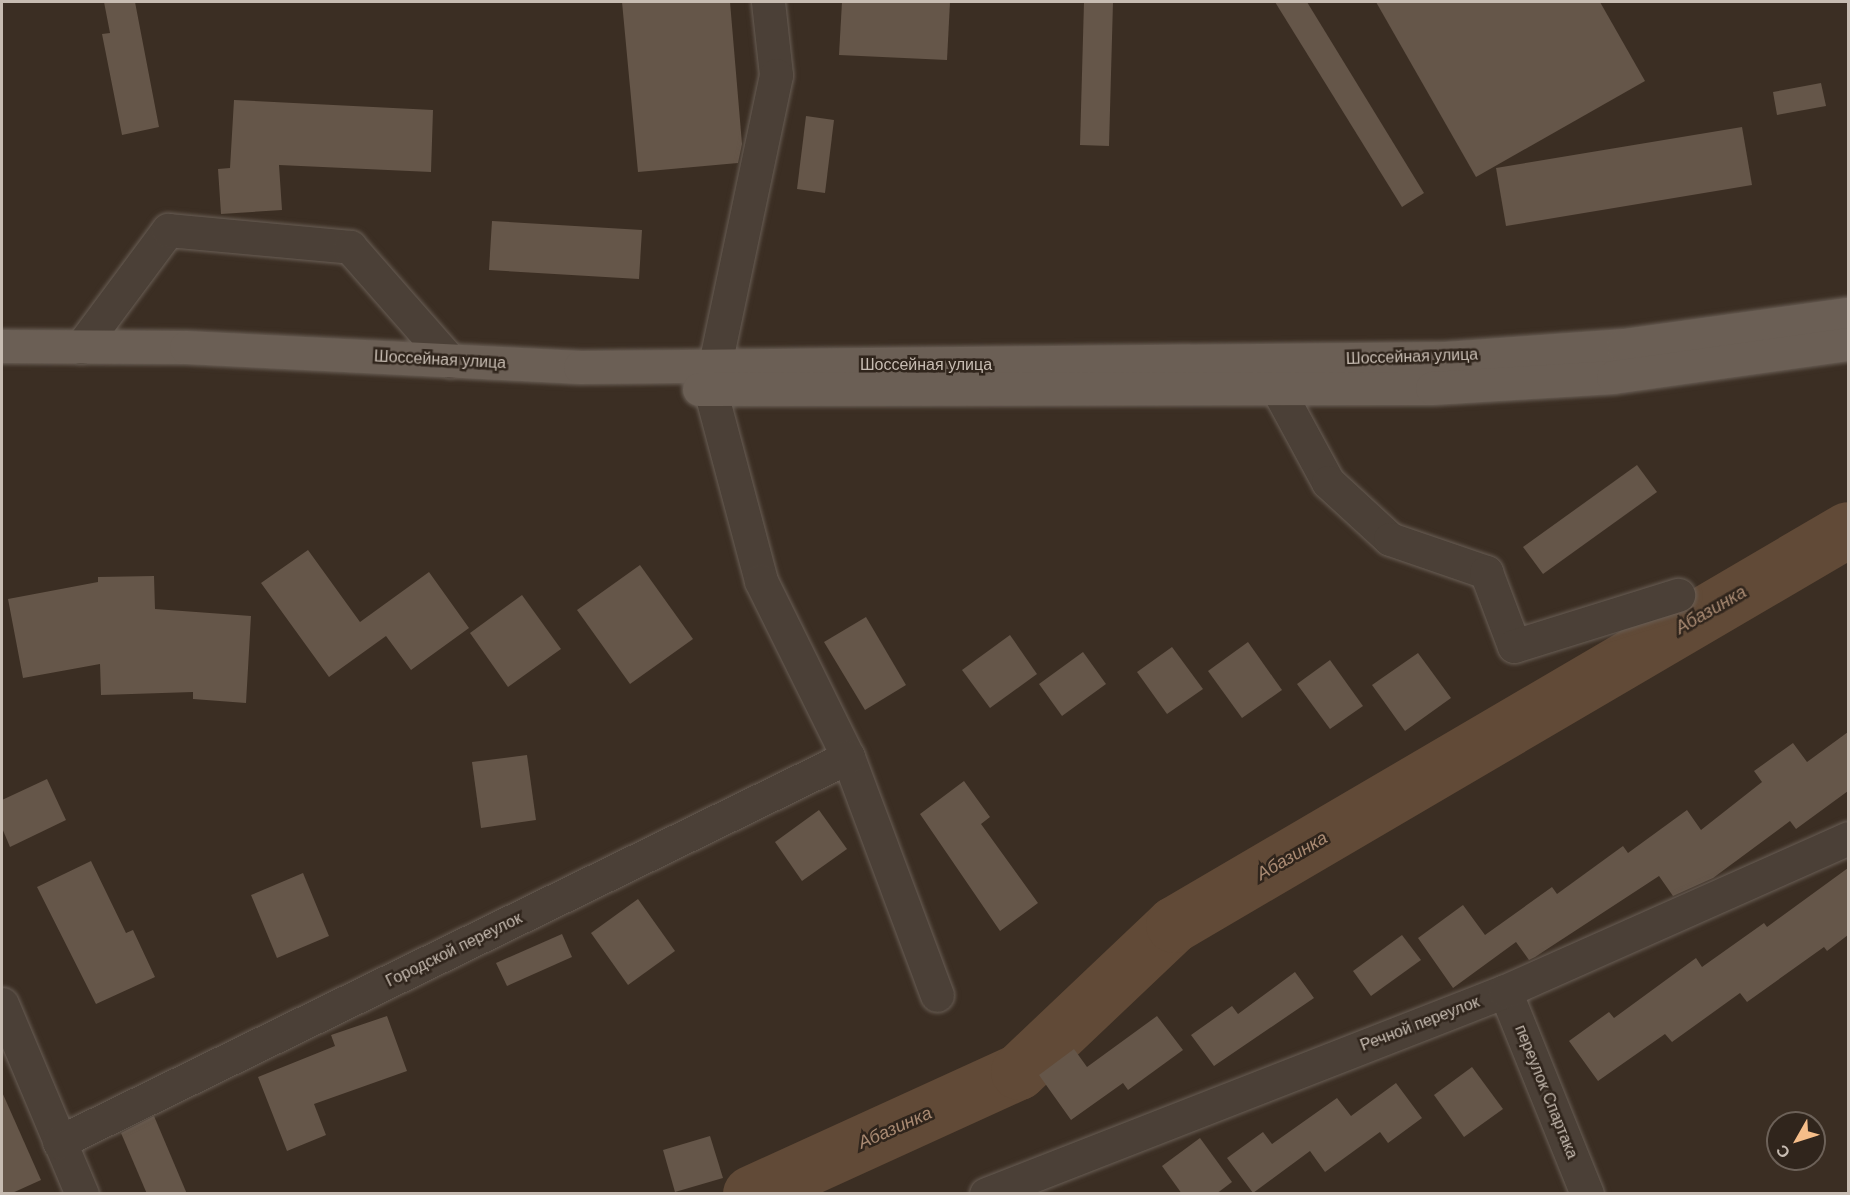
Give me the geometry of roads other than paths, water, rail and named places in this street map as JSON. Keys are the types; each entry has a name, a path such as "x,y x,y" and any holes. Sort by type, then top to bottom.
{"main road":[{"name":"Шоссейная улица","path":"2,346 450,361 712,378 1445,358 1624,345 1848,314"},
{"name":"Шоссейная улица","path":"2,366 1277,388 1432,388 1613,377 1848,344"}],"street":[{"path":"768,2 776,75 712,378 761,581 848,757 938,995"},
{"path":"81,347 168,230 350,248 450,361"},
{"path":"1277,388 1328,482 1390,539 1486,572 1514,646 1678,595"},
{"name":"Городской переулок","path":"60,1142 848,757"},
{"name":"Речной переулок","path":"986,1194 1505,990 1848,838"},
{"name":"переулок Спартака","path":"1505,990 1587,1194"},
{"path":"2,1004 82,1194"}],"waterway":[{"name":"Абазинка","path":"751,1194 1019,1072 1174,925 1848,530"}]}
